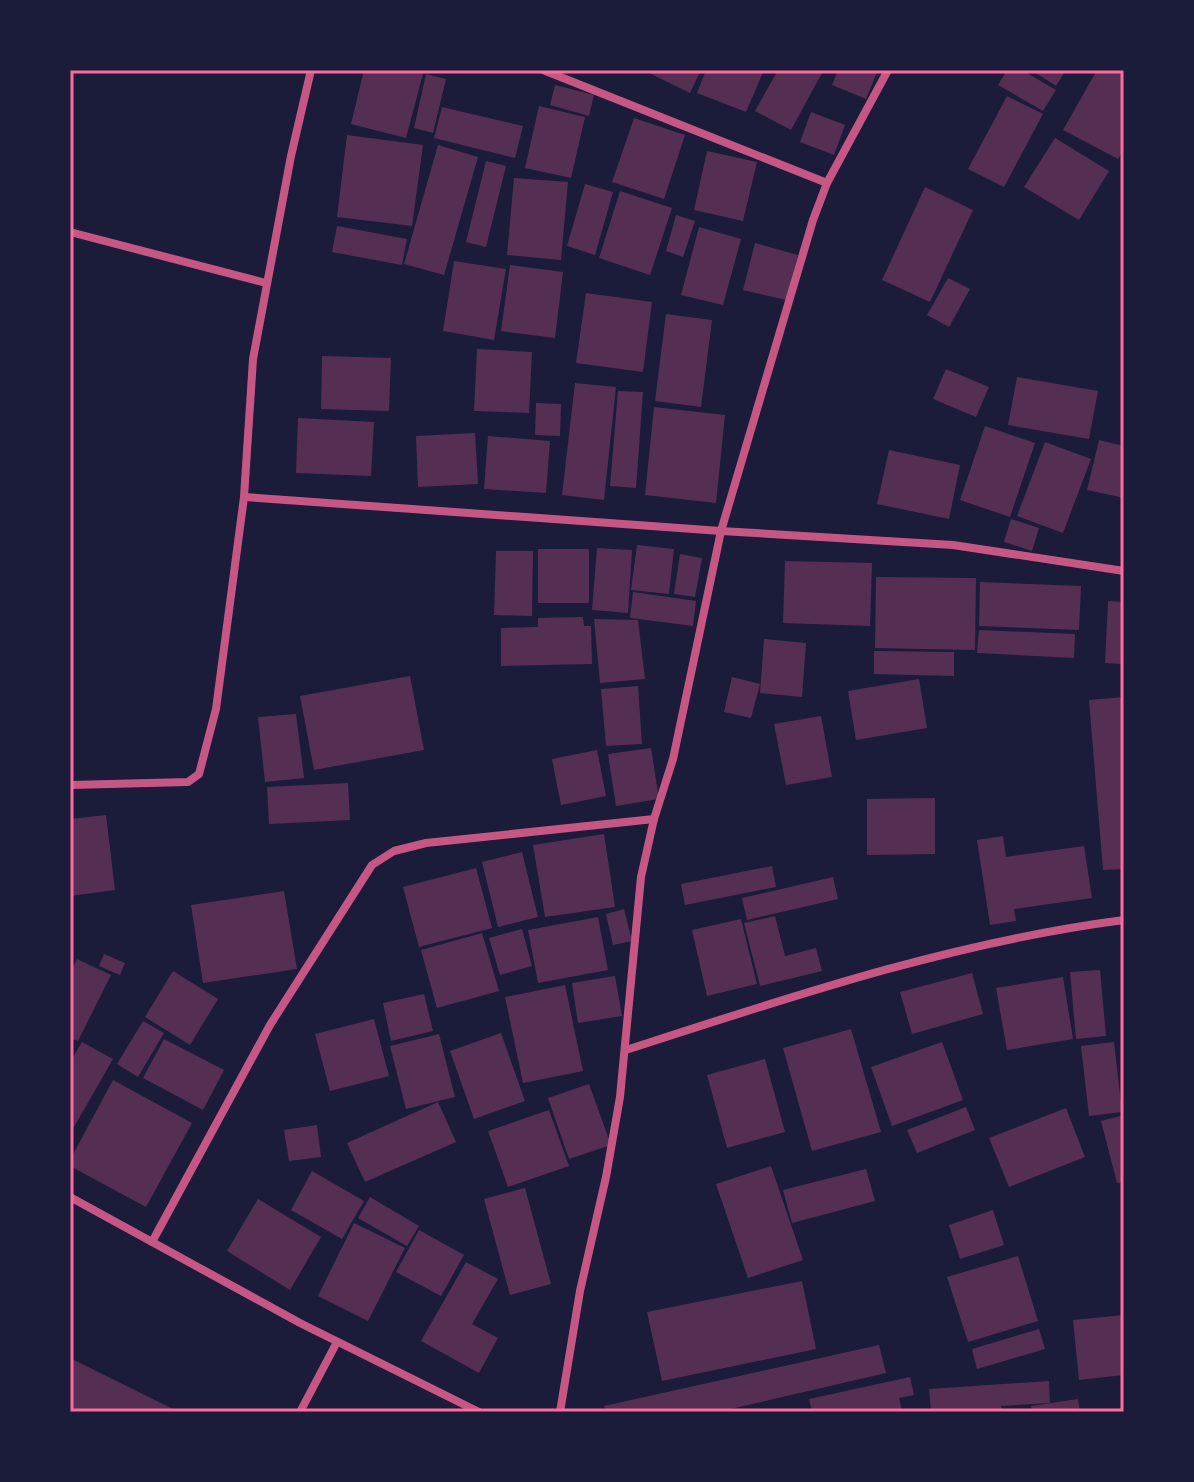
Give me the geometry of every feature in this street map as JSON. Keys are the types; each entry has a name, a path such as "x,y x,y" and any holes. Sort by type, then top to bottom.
{"street":[{"path":"70,785 188,782 199,774 216,709 244,497 253,359 311,70"},
{"path":"543,70 827,183"},
{"path":"560,1412 580,1291 606,1177 626,1050 636,910 654,819 673,759 721,531 803,248 827,183 888,70"},
{"path":"70,232 266,283"},
{"path":"244,497 953,545 1124,571"},
{"path":"152,1242 270,1025 372,865 394,851 426,843 654,819"},
{"path":"626,1050 846,978 959,950 1124,920"},
{"path":"70,1197 337,1342 479,1412"},
{"path":"300,1412 337,1342"}],"building":[{"path":"364,70 424,70 406,138 351,124"},
{"path":"643,70 701,70 690,93"},
{"path":"706,70 764,70 746,112 697,93"},
{"path":"778,70 816,70 822,73 791,130 755,111"},
{"path":"838,70 878,70 866,99 832,85"},
{"path":"1007,70 1022,70 1056,90 1043,111 998,85"},
{"path":"1031,70 1066,70 1056,86"},
{"path":"1097,70 1124,70 1124,149 1118,159 1063,130"},
{"path":"426,74 446,79 433,133 414,128"},
{"path":"555,85 594,95 589,116 550,105"},
{"path":"1007,96 1043,114 1004,187 968,169"},
{"path":"539,106 585,117 571,178 525,168"},
{"path":"442,107 523,126 515,158 434,138"},
{"path":"811,112 845,125 834,155 800,142"},
{"path":"634,118 685,135 664,199 612,182"},
{"path":"347,135 423,145 412,226 337,217"},
{"path":"1055,138 1109,171 1079,220 1024,187"},
{"path":"438,145 478,157 444,275 404,264"},
{"path":"707,151 757,162 743,221 694,210"},
{"path":"486,161 506,166 486,247 466,242"},
{"path":"514,178 568,182 561,260 507,255"},
{"path":"585,184 613,192 595,255 567,246"},
{"path":"925,187 973,210 930,302 882,280"},
{"path":"620,191 672,208 650,275 599,258"},
{"path":"676,215 695,221 683,257 666,251"},
{"path":"337,226 407,239 402,265 332,252"},
{"path":"699,227 741,239 723,305 681,295"},
{"path":"755,243 798,255 786,300 743,290"},
{"path":"454,261 506,269 494,340 443,331"},
{"path":"510,265 563,272 555,338 501,331"},
{"path":"948,278 970,289 949,327 927,315"},
{"path":"586,293 652,302 643,372 576,363"},
{"path":"666,314 712,320 701,407 655,401"},
{"path":"477,349 532,352 529,413 474,411"},
{"path":"322,356 391,358 389,411 321,409"},
{"path":"946,369 989,387 976,417 933,399"},
{"path":"1017,377 1098,391 1089,439 1008,425"},
{"path":"575,383 616,387 604,500 562,495"},
{"path":"618,391 643,392 636,488 610,486"},
{"path":"536,403 561,404 560,436 535,435"},
{"path":"654,407 725,415 716,503 645,495"},
{"path":"298,418 374,422 371,476 296,473"},
{"path":"985,426 1035,443 1010,517 960,500"},
{"path":"475,433 478,484 418,487 416,436"},
{"path":"488,436 550,441 546,493 484,489"},
{"path":"1099,440 1124,446 1124,498 1087,490"},
{"path":"1045,442 1091,459 1063,533 1017,516"},
{"path":"889,450 960,465 949,519 877,504"},
{"path":"1011,519 1039,528 1032,551 1004,542"},
{"path":"637,545 674,549 669,594 631,590"},
{"path":"597,548 632,550 628,613 592,610"},
{"path":"538,549 589,549 589,603 538,603"},
{"path":"496,551 533,551 532,616 494,615"},
{"path":"680,554 702,558 695,597 674,594"},
{"path":"785,561 872,563 870,626 783,623"},
{"path":"876,577 976,578 975,650 875,648"},
{"path":"980,582 1081,586 1079,630 979,626"},
{"path":"633,592 696,601 693,626 630,618"},
{"path":"1108,601 1124,602 1124,664 1105,663"},
{"path":"583,617 584,626 591,626 592,664 501,666 501,628 538,627 538,618"},
{"path":"594,619 638,620 645,679 600,683"},
{"path":"979,630 1075,634 1074,658 977,653"},
{"path":"764,639 806,643 802,697 760,693"},
{"path":"874,651 954,652 954,676 874,674"},
{"path":"410,676 424,750 314,770 300,696"},
{"path":"732,677 760,684 751,718 724,712"},
{"path":"919,679 927,728 856,740 848,691"},
{"path":"638,686 642,744 606,746 601,689"},
{"path":"1124,697 1124,869 1103,870 1089,700"},
{"path":"296,714 304,778 265,782 258,717"},
{"path":"821,716 832,777 786,785 774,724"},
{"path":"651,748 659,799 616,806 608,754"},
{"path":"597,750 606,796 561,805 552,759"},
{"path":"348,783 350,820 269,824 267,787"},
{"path":"935,798 935,854 867,855 867,799"},
{"path":"106,815 115,890 70,896 70,819"},
{"path":"604,834 615,907 545,917 533,845"},
{"path":"1003,836 1006,857 1084,846 1092,898 1014,909 1016,921 990,925 977,840"},
{"path":"522,852 538,917 498,927 482,862"},
{"path":"772,866 776,887 685,905 681,884"},
{"path":"476,868 492,928 419,947 403,887"},
{"path":"833,877 838,899 747,920 742,898"},
{"path":"284,891 297,969 203,983 191,905"},
{"path":"624,909 632,941 613,945 606,914"},
{"path":"775,916 785,956 816,948 822,971 760,986 744,923"},
{"path":"598,917 608,970 538,983 528,930"},
{"path":"741,919 757,984 707,996 692,930"},
{"path":"522,929 532,966 500,975 489,938"},
{"path":"482,933 499,991 437,1008 421,950"},
{"path":"104,954 125,963 120,975 99,966"},
{"path":"77,959 111,975 78,1041 70,1038 70,973"},
{"path":"1100,970 1106,1036 1076,1039 1070,972"},
{"path":"173,971 218,999 190,1045 145,1017"},
{"path":"972,973 983,1014 912,1034 900,992"},
{"path":"615,976 622,1016 578,1023 572,983"},
{"path":"1063,977 1073,1039 1007,1050 996,988"},
{"path":"565,985 583,1071 523,1083 505,997"},
{"path":"424,994 433,1031 391,1041 383,1003"},
{"path":"374,1019 389,1076 330,1091 315,1034"},
{"path":"143,1021 164,1033 138,1077 117,1064"},
{"path":"851,1029 881,1132 812,1151 783,1048"},
{"path":"501,1033 525,1101 474,1119 450,1051"},
{"path":"439,1034 455,1097 406,1109 390,1046"},
{"path":"164,1039 224,1070 203,1110 143,1078"},
{"path":"82,1042 113,1059 70,1134 70,1062"},
{"path":"942,1042 963,1100 892,1126 871,1067"},
{"path":"1114,1042 1122,1112 1089,1116 1081,1046"},
{"path":"765,1059 785,1132 727,1148 707,1075"},
{"path":"113,1080 192,1123 146,1207 70,1166 70,1160"},
{"path":"589,1084 611,1145 569,1159 548,1098"},
{"path":"438,1102 456,1142 365,1182 347,1143"},
{"path":"966,1107 975,1130 917,1153 907,1130"},
{"path":"1066,1108 1085,1157 1009,1187 989,1138"},
{"path":"549,1110 569,1166 508,1187 488,1131"},
{"path":"1124,1115 1124,1182 1117,1183 1101,1121"},
{"path":"317,1125 321,1157 289,1161 284,1130"},
{"path":"771,1166 803,1260 748,1278 716,1184"},
{"path":"866,1169 875,1201 792,1223 783,1190"},
{"path":"312,1171 364,1201 342,1239 291,1210"},
{"path":"525,1188 551,1284 510,1295 484,1199"},
{"path":"370,1197 419,1226 407,1246 358,1218"},
{"path":"258,1199 321,1237 290,1290 227,1251"},
{"path":"993,1210 1004,1245 960,1259 949,1225"},
{"path":"354,1223 405,1248 368,1321 318,1296"},
{"path":"419,1230 464,1255 441,1296 396,1272"},
{"path":"1018,1256 1038,1321 968,1342 947,1277"},
{"path":"466,1262 498,1279 472,1324 498,1338 479,1373 421,1341"},
{"path":"802,1281 816,1349 662,1381 647,1312"},
{"path":"1124,1315 1124,1375 1079,1380 1073,1320"},
{"path":"1039,1329 1045,1349 977,1369 972,1349"},
{"path":"879,1345 886,1373 718,1412 606,1412 604,1406"},
{"path":"70,1358 179,1412 80,1412 70,1407"},
{"path":"910,1377 914,1395 899,1398 902,1412 812,1412 809,1399"},
{"path":"1049,1381 1050,1403 1001,1406 1002,1412 931,1412 929,1389"},
{"path":"1078,1399 1080,1412 1032,1412 1031,1406"}]}
